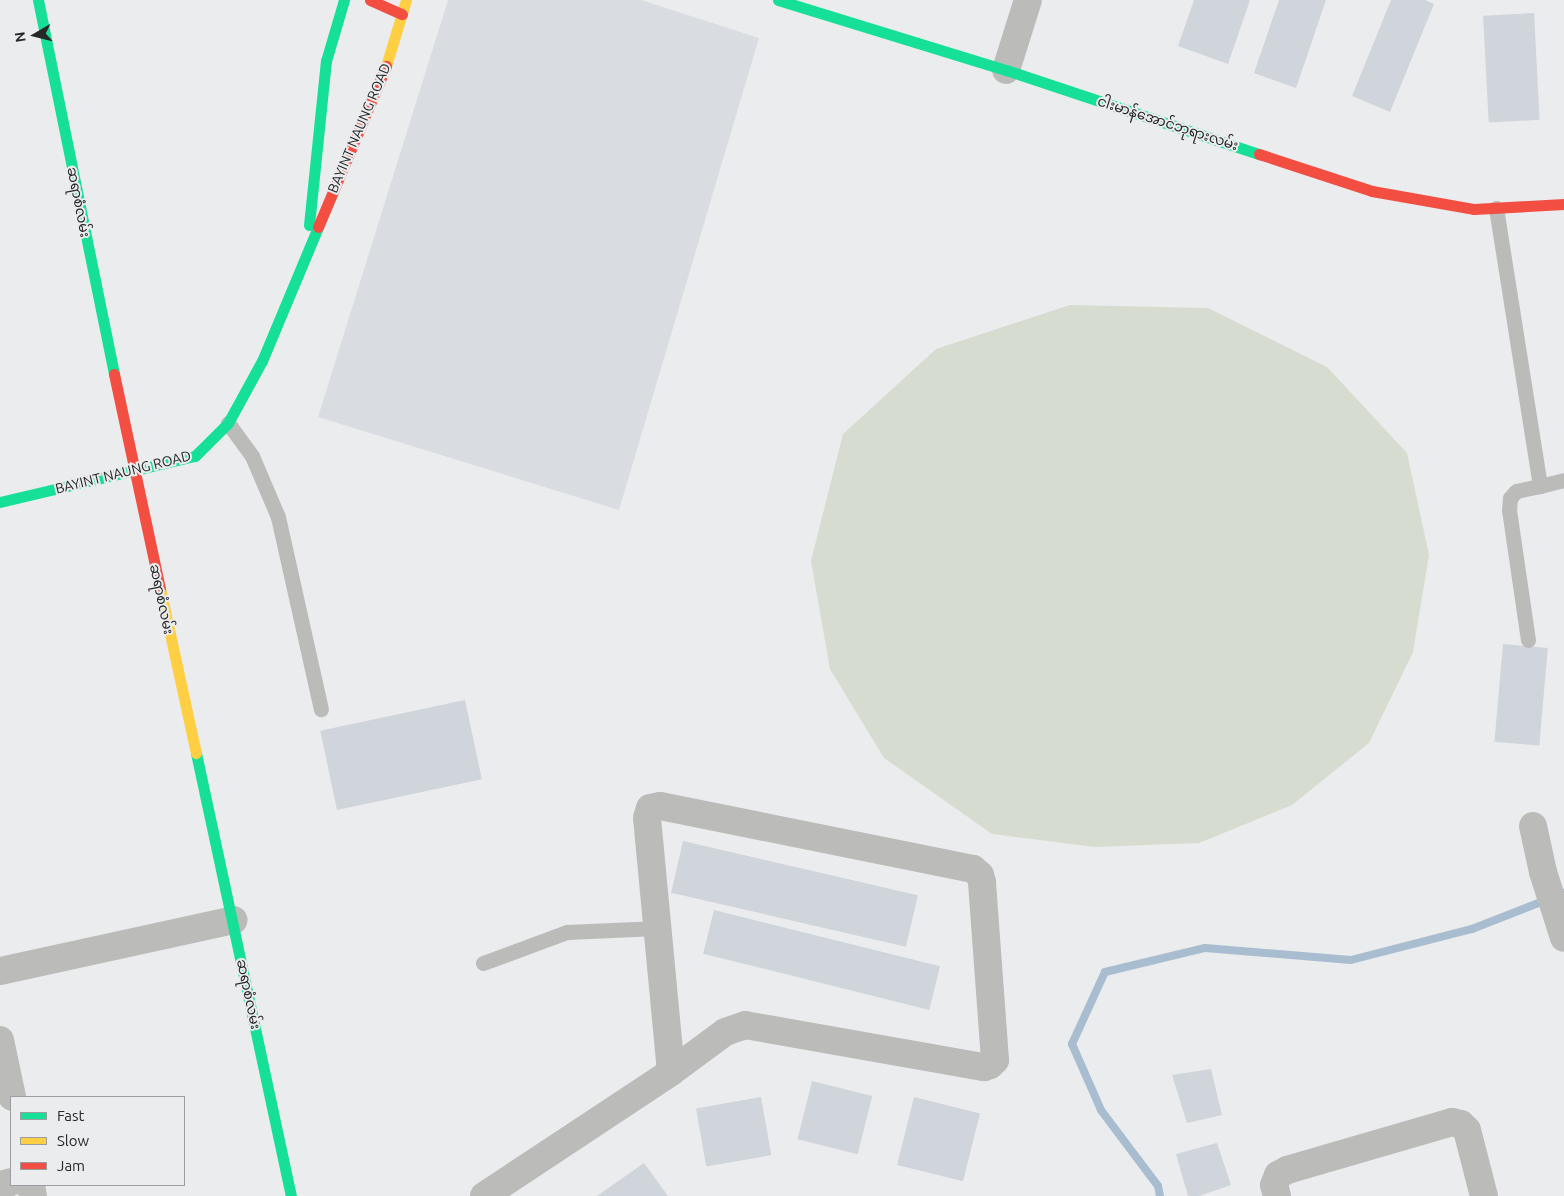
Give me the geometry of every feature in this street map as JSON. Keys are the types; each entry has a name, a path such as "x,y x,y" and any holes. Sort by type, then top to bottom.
{"main road":[{"name":"ဆရာစံလမ်း","path":"38,0 134,472 233,920 291,1196"},
{"name":"BAYINT NAUNG ROAD","path":"306,254 326,60 344,0"},
{"path":"370,0 402,14"},
{"name":"BAYINT NAUNG ROAD","path":"0,502 134,472 195,456 228,423 262,360 383,74 406,0"},
{"name":"ငါးမာန်အောင်ဘုရားလမ်း","path":"778,0 1006,70 1372,191 1474,209 1564,204"}],"street":[{"path":"1006,70 1028,0"},
{"path":"484,1196 671,1072 725,1032 745,1025 984,1067 990,1065 995,1060 980,875 973,868 660,806 650,808 647,818 671,1072"},
{"path":"1533,826 1554,912 1564,938"},
{"path":"0,970 233,920"},
{"path":"0,1040 12,1096"},
{"path":"1277,1196 1274,1185 1278,1175 1287,1170 1452,1122 1461,1124 1467,1130 1484,1196"}],"lane":[{"path":"1496,208 1540,486"},
{"path":"228,423 252,456 278,517 321,709"},
{"path":"1528,640 1509,510 1510,498 1516,491 1564,480"},
{"path":"483,963 567,932 658,928"}],"shaded area":[{"path":"448,0 641,0 759,38 619,510 318,417"},
{"path":"1070,305 1208,308 1327,367 1407,453 1429,555 1413,652 1369,743 1292,805 1199,843 1095,847 992,834 884,758 830,669 811,561 843,434 936,349"}],"building":[{"path":"1194,0 1250,0 1228,64 1178,46"},
{"path":"1279,0 1326,0 1296,88 1254,73"},
{"path":"1391,0 1425,0 1434,4 1390,112 1352,96"},
{"path":"1534,13 1540,120 1489,123 1483,16"},
{"path":"1503,644 1548,648 1539,746 1494,742"},
{"path":"465,700 482,779 337,810 320,731"},
{"path":"683,841 918,895 906,947 671,893"},
{"path":"714,910 940,966 929,1010 703,954"},
{"path":"1211,1069 1222,1115 1187,1123 1172,1075"},
{"path":"812,1081 872,1096 858,1154 797,1139"},
{"path":"761,1097 771,1155 706,1167 696,1108"},
{"path":"914,1097 980,1113 963,1181 897,1165"},
{"path":"1217,1143 1231,1185 1199,1196 1188,1196 1176,1154"},
{"path":"644,1163 668,1196 597,1196"}],"waterway":[{"path":"1160,1196 1158,1186 1101,1110 1072,1044 1105,972 1205,948 1351,960 1472,929 1564,893"}],"traffic: fast":[{"path":"38,0 114,374"},
{"path":"309,225 326,61 344,0"},
{"path":"778,0 1006,70 1259,154"},
{"path":"0,502 195,456 228,423 262,361 318,227"},
{"path":"196,753 291,1196"}],"traffic: slow":[{"path":"386,66 406,0"},
{"path":"160,588 196,753"}],"traffic: jam":[{"path":"370,0 402,14"},
{"path":"318,227 386,66"},
{"path":"1259,154 1372,191 1474,209 1564,204"},
{"path":"114,374 160,588"}]}
